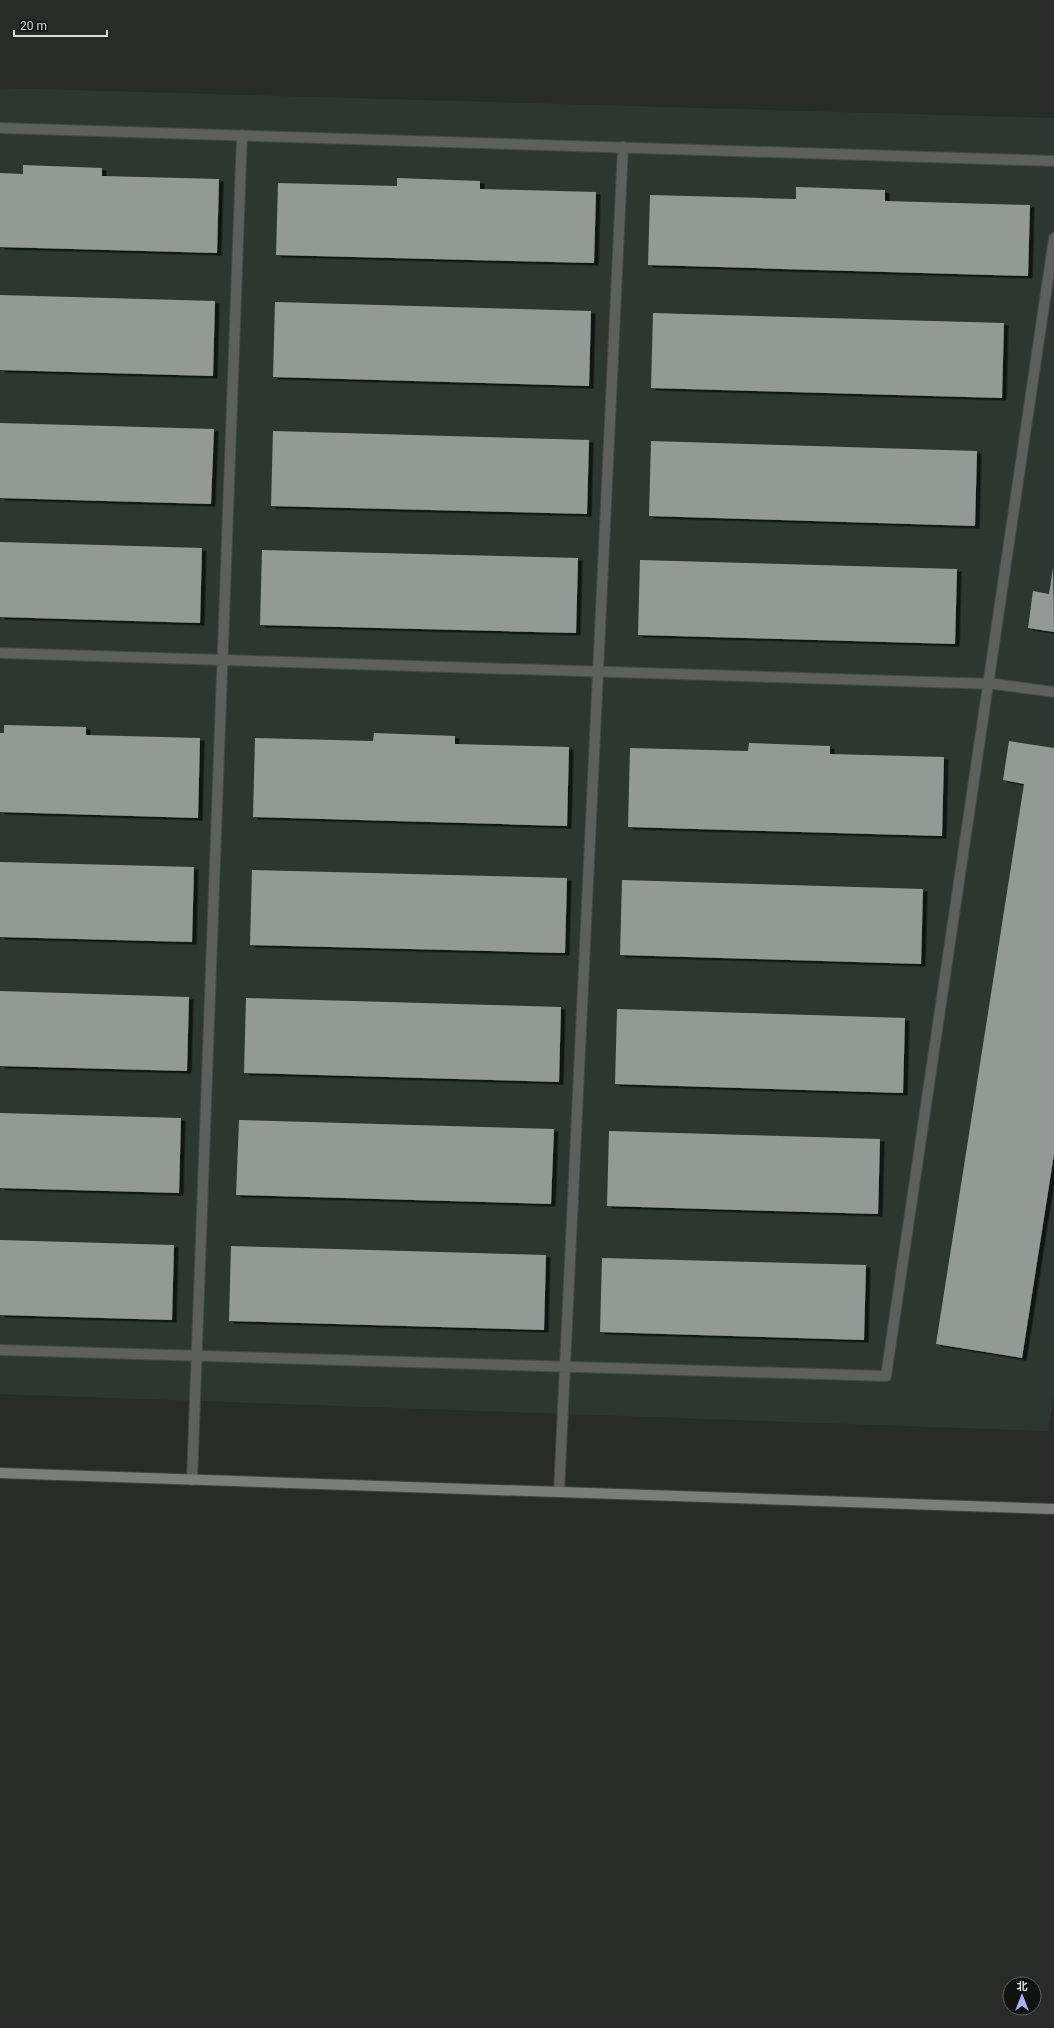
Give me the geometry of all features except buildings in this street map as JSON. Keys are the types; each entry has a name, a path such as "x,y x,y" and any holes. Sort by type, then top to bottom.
{"street":[{"path":"0,1474 1054,1509"}],"lane":[{"path":"0,128 1054,160"},
{"path":"192,1480 242,135"},
{"path":"559,1492 624,147"},
{"path":"0,1350 886,1376 1054,238"},
{"path":"0,653 988,684 1054,692"}],"shaded area":[{"path":"0,88 1054,118 1054,1395 1048,1431 0,1394"}]}
